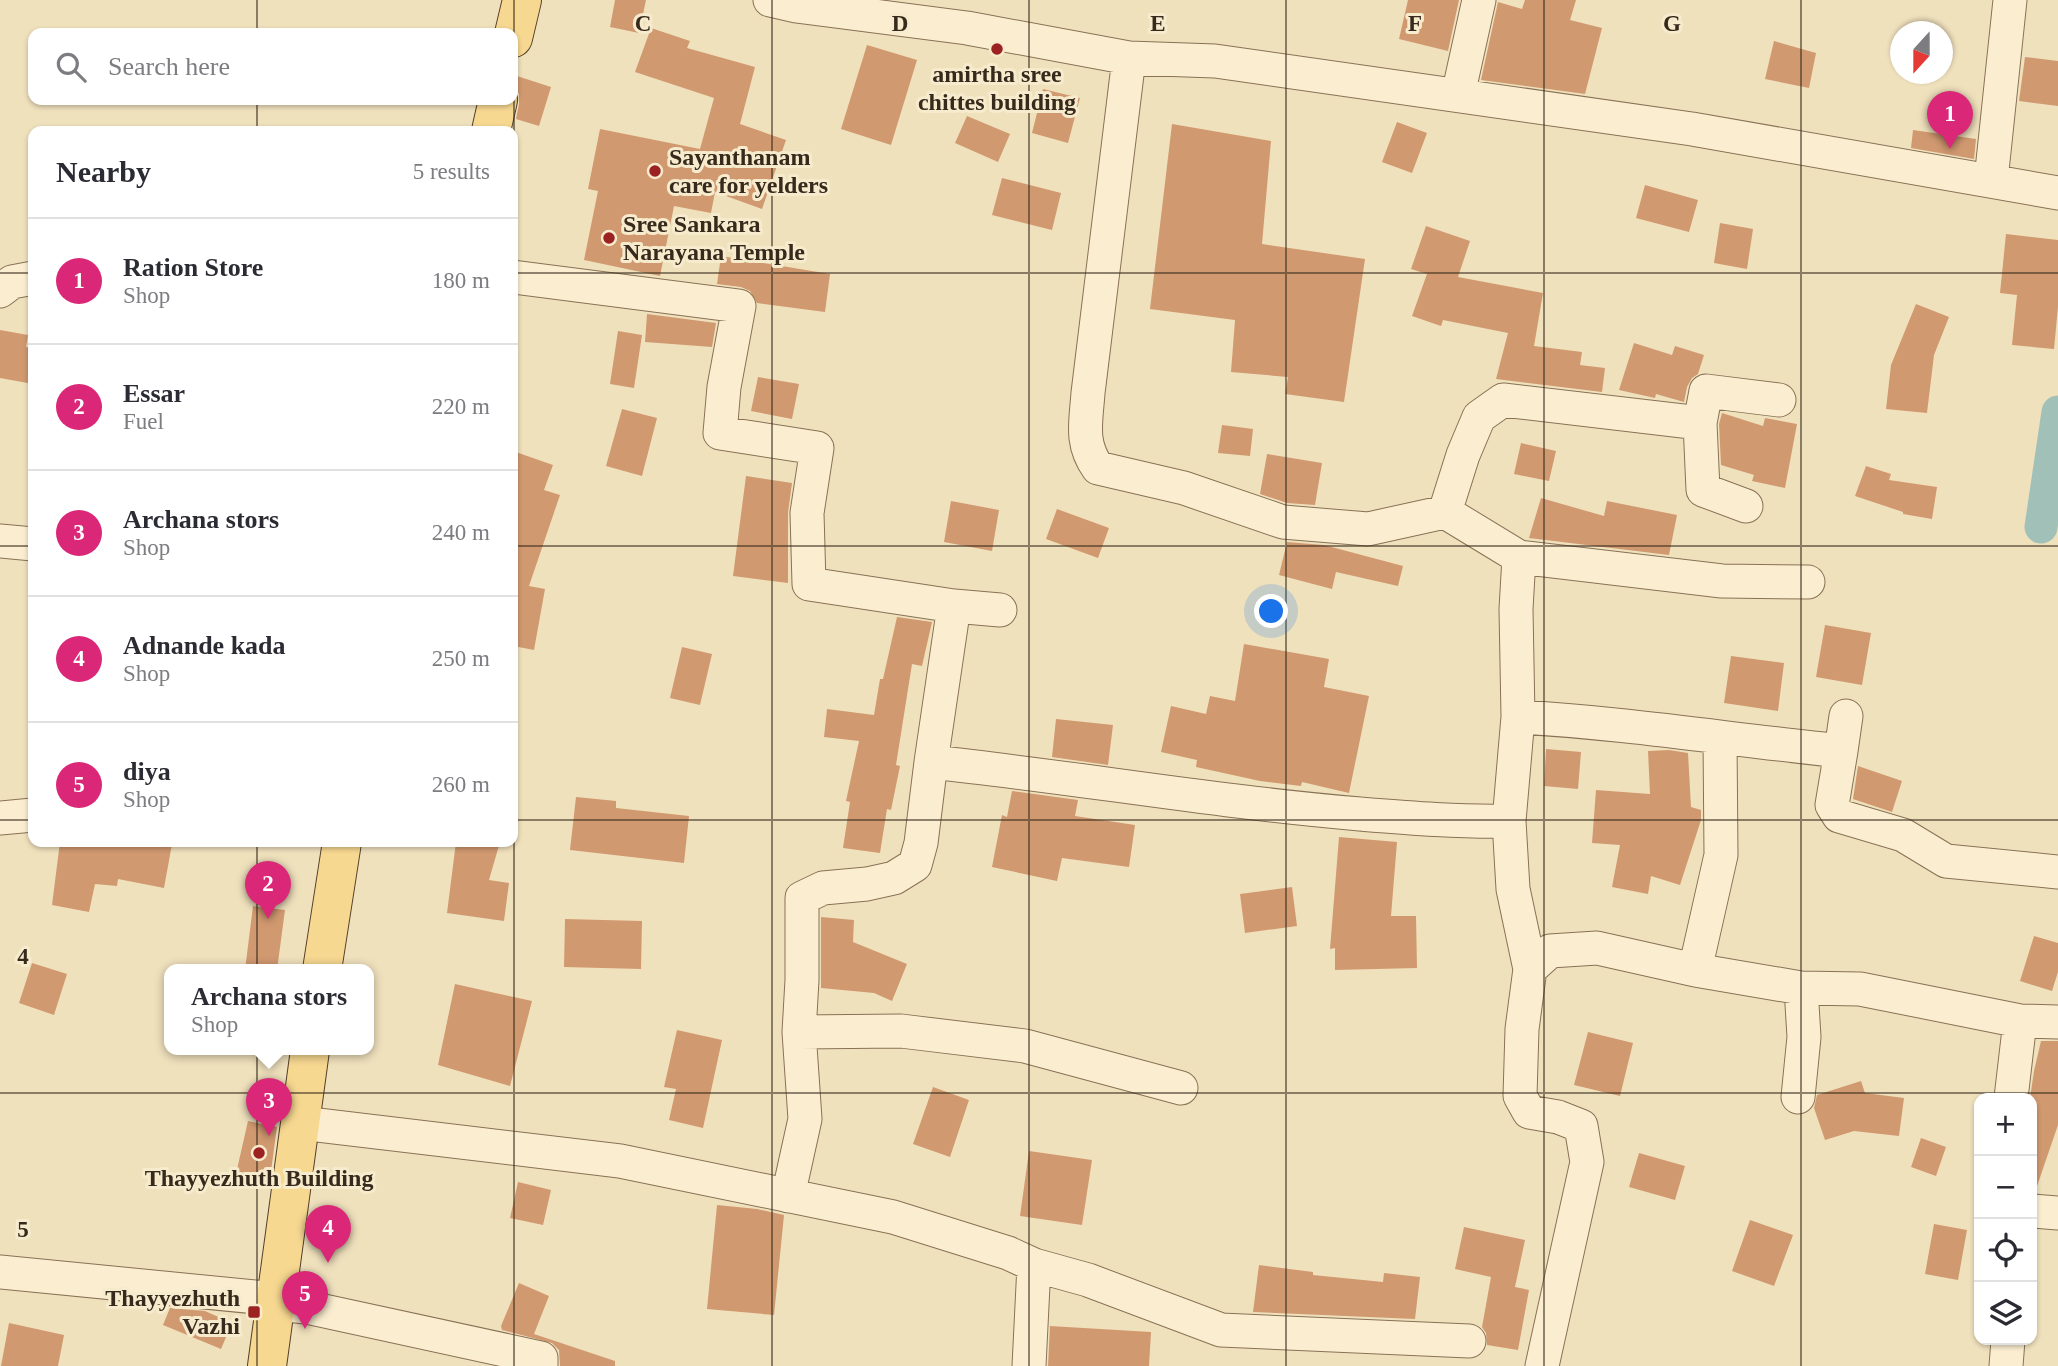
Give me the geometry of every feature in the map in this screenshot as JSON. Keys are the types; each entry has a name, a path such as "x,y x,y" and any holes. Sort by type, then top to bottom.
{"main road":[{"path":"515,28 522,0"},
{"path":"492,126 497,105"},
{"path":"323,964 341,847"},
{"path":"267,1366 309,1055"}],"street":[{"path":"770,0 796,6 967,28 1129,58 1215,61 1692,129 2055,192"},
{"path":"1458,95 1479,0"},
{"path":"1991,180 2010,0"},
{"path":"1129,58 1088,393 1085,441 1088,455 1098,468 1184,488 1283,522 1368,529 1445,512 1519,558 1722,581 1808,582"},
{"path":"518,278 739,306 724,387 720,433 817,448 807,513 809,583 954,606 1000,610"},
{"path":"0,291 12,282 28,279"},
{"path":"1746,506 1703,490 1700,423 1706,391 1779,400"},
{"path":"1445,512 1463,455 1479,417 1503,400 1700,423"},
{"path":"0,541 28,544"},
{"path":"1519,558 1516,609 1518,717 1509,821 1513,889 1530,968 1522,1029 1520,1096 1529,1112 1558,1117 1581,1126 1587,1162 1542,1366"},
{"path":"788,1196 805,1119 799,1032 802,898 823,888 867,884 894,878 915,865 921,843 954,606"},
{"path":"1846,716 1832,805 1839,816 1903,835 1946,861 2058,872"},
{"path":"1518,717 1644,726 1720,738 1841,751"},
{"path":"1695,970 1721,855 1720,738"},
{"path":"931,762 1297,808 1456,822 1509,821"},
{"path":"0,818 28,815"},
{"path":"1530,968 1550,951 1597,948 1695,970 1801,988 1860,989 2020,1021 2058,1022"},
{"path":"1798,1097 1804,1037 1801,988"},
{"path":"2012,1093 2020,1021"},
{"path":"799,1032 901,1031 1025,1046 1181,1088"},
{"path":"301,1123 620,1161 893,1217 1008,1253 1034,1265 1088,1280 1222,1330 1469,1341"},
{"path":"2037,1211 2058,1213"},
{"path":"1029,1366 1034,1265"},
{"path":"0,1272 306,1307 541,1359 541,1366"},
{"path":"2006,1366 2008,1345"}],"building":[{"path":"615,0 646,0 639,33 610,27"},
{"path":"1408,0 1459,0 1448,51 1399,39"},
{"path":"1525,0 1576,0 1570,20 1602,28 1585,94 1481,80 1498,2 1522,9"},
{"path":"651,28 690,41 687,48 755,67 740,124 786,140 762,209 715,192 711,213 674,206 660,276 584,260 598,191 588,189 600,129 700,149 714,98 635,72"},
{"path":"1774,41 1816,53 1809,88 1765,79"},
{"path":"867,45 917,60 891,145 841,129"},
{"path":"2025,57 2058,61 2058,106 2019,101"},
{"path":"518,76 551,87 539,126 516,119"},
{"path":"1043,89 1080,98 1068,143 1032,133"},
{"path":"967,116 1010,134 998,162 955,143"},
{"path":"1397,122 1427,133 1412,173 1382,162"},
{"path":"1172,124 1271,141 1262,244 1365,259 1344,402 1285,394 1288,377 1231,372 1235,320 1150,309"},
{"path":"1913,130 1976,139 1974,159 1911,148"},
{"path":"1002,178 1061,193 1052,230 992,215"},
{"path":"1645,185 1698,200 1689,232 1636,218"},
{"path":"1720,223 1753,229 1747,269 1714,263"},
{"path":"1426,226 1470,241 1458,277 1543,293 1534,346 1582,352 1580,365 1605,368 1602,392 1496,379 1508,333 1443,320 1441,326 1412,316 1427,274 1411,269"},
{"path":"2006,234 2058,240 2058,307 2054,349 2012,345 2017,295 2000,293"},
{"path":"721,256 830,274 825,312 757,303 750,291 717,284"},
{"path":"1916,304 1949,317 1934,355 1927,413 1886,409 1891,365"},
{"path":"647,314 716,323 712,347 645,342"},
{"path":"0,330 28,335 28,383 0,378"},
{"path":"618,331 642,335 634,388 610,384"},
{"path":"1634,343 1672,355 1675,346 1704,355 1698,374 1687,387 1684,402 1656,394 1655,398 1619,390"},
{"path":"758,377 799,384 792,419 751,411"},
{"path":"622,409 657,418 642,476 606,466"},
{"path":"1722,413 1763,426 1765,418 1797,424 1785,488 1752,481 1754,475 1721,465 1719,424"},
{"path":"1222,425 1253,429 1250,456 1218,453"},
{"path":"1521,443 1556,451 1549,481 1514,474"},
{"path":"518,453 553,465 544,490 560,495 529,586 545,589 534,650 518,647"},
{"path":"1267,454 1322,463 1315,505 1287,503 1260,494"},
{"path":"1866,466 1891,474 1889,480 1937,487 1932,519 1903,514 1855,496"},
{"path":"746,476 792,483 788,513 788,583 733,576"},
{"path":"1541,498 1604,516 1607,501 1677,515 1669,555 1529,538"},
{"path":"951,501 999,510 992,551 944,542"},
{"path":"1057,509 1109,528 1098,558 1046,539"},
{"path":"1287,542 1324,545 1403,566 1398,586 1336,572 1332,589 1279,575"},
{"path":"897,617 932,622 922,666 912,664 896,765 900,766 891,810 887,809 880,853 843,848 850,802 846,801 859,741 824,737 827,709 874,715 880,679 883,679"},
{"path":"1825,625 1871,633 1862,685 1816,677"},
{"path":"1244,644 1329,659 1324,687 1369,696 1349,793 1302,782 1301,786 1260,781 1196,767 1197,760 1161,752 1171,706 1206,714 1210,696 1235,701"},
{"path":"682,647 712,654 700,705 670,698"},
{"path":"1731,656 1784,663 1778,711 1724,703"},
{"path":"1056,719 1113,725 1108,765 1052,757"},
{"path":"1546,749 1581,752 1578,789 1544,786"},
{"path":"1648,751 1688,753 1691,807 1701,810 1701,820 1680,885 1651,876 1648,894 1612,887 1620,845 1592,843 1596,790 1650,794"},
{"path":"1858,766 1902,781 1892,812 1853,799"},
{"path":"1012,791 1078,800 1075,816 1135,825 1129,867 1062,858 1057,881 992,867 1002,815 1007,817"},
{"path":"576,797 616,801 616,808 689,816 684,863 570,850"},
{"path":"1339,837 1397,842 1391,916 1416,916 1417,968 1335,970 1335,948 1330,949"},
{"path":"59,847 171,847 164,888 118,879 117,886 95,884 89,912 52,905"},
{"path":"455,847 499,847 489,880 509,883 504,921 447,913"},
{"path":"1292,887 1297,926 1245,933 1240,894"},
{"path":"253,906 285,910 278,964 246,964"},
{"path":"821,917 854,920 853,942 907,964 892,1001 874,993 821,988"},
{"path":"565,919 642,921 641,969 564,967"},
{"path":"2034,936 2058,943 2058,972 2052,991 2020,981"},
{"path":"32,963 67,974 54,1015 19,1003"},
{"path":"455,984 532,1001 510,1086 438,1065"},
{"path":"677,1030 722,1040 703,1128 669,1120 676,1089 664,1087"},
{"path":"1588,1032 1633,1043 1620,1096 1574,1085"},
{"path":"2041,1041 2058,1041 2058,1125 2037,1186 2037,1093 2031,1093"},
{"path":"1861,1081 1865,1093 1904,1098 1899,1136 1854,1131 1825,1140 1814,1108 1817,1095"},
{"path":"933,1087 969,1100 950,1157 913,1144"},
{"name":"Thayyezhuth Building","path":"248,1121 277,1127 269,1186 235,1178"},
{"path":"1921,1138 1946,1147 1936,1176 1911,1167"},
{"path":"1029,1151 1092,1160 1082,1225 1020,1216"},
{"path":"1639,1153 1685,1166 1675,1200 1629,1187"},
{"path":"518,1182 551,1190 543,1225 510,1218"},
{"path":"717,1205 784,1215 774,1315 707,1309"},
{"path":"1750,1220 1793,1235 1774,1286 1732,1271"},
{"path":"1934,1224 1967,1230 1958,1280 1925,1274"},
{"path":"1464,1227 1525,1240 1515,1287 1529,1290 1518,1350 1487,1345 1486,1333 1482,1327 1491,1277 1455,1269"},
{"path":"1259,1265 1313,1272 1313,1275 1383,1282 1384,1273 1420,1277 1415,1319 1253,1312"},
{"path":"519,1283 549,1296 534,1334 615,1361 615,1366 560,1366 559,1350 552,1343 502,1330 501,1326"},
{"path":"170,1308 205,1311 232,1323 221,1349 163,1325"},
{"path":"9,1323 64,1335 58,1366 1,1366"},
{"path":"1050,1326 1151,1332 1149,1366 1048,1366"}],"waterway":[{"path":"2041,527 2058,412"}],"place":[{"name":"amirtha sree chittes building","path":"997,49"},
{"name":"Ration Store","path":"1950,149"},
{"name":"Sayanthanam care for yelders","path":"655,171"},
{"name":"Sree Sankara Narayana Temple","path":"609,238"},
{"name":"Essar","path":"268,919"},
{"name":"Archana stors","path":"269,1136"},
{"name":"Thayyezhuth Building","path":"259,1153"},
{"name":"Adnande kada","path":"328,1263"},
{"name":"Thayyezhuth Vazhi","path":"254,1312"},
{"name":"diya","path":"305,1329"}]}
